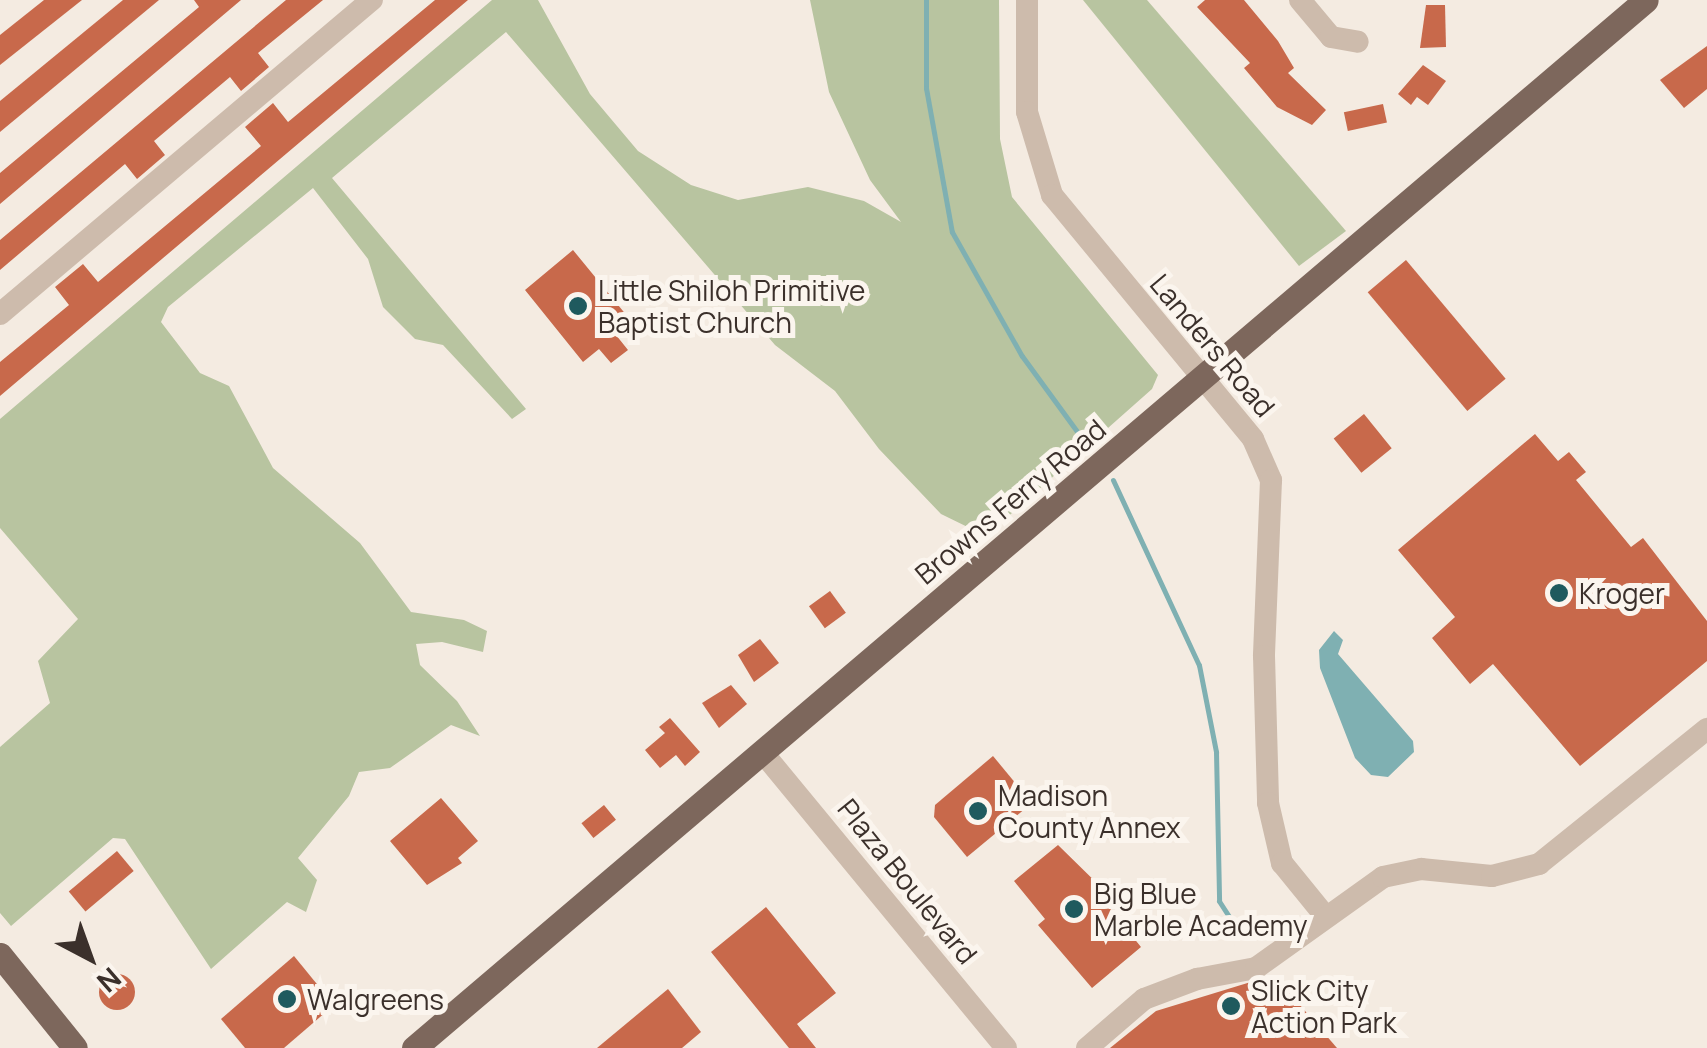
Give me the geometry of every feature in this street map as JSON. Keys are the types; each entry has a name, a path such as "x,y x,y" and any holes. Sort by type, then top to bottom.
{"main road":[{"name":"Browns Ferry Road","path":"414,1048 1646,0"},
{"path":"0,955 75,1048"}],"street":[{"path":"0,314 372,0"},
{"name":"Landers Road","path":"1026,0 1027,112 1052,195 1200,380 1253,439 1271,480 1264,656 1268,803 1282,863 1325,916"},
{"path":"1300,0 1331,37 1358,42"},
{"path":"1087,1048 1144,999 1184,982 1256,968 1365,885 1407,870 1492,876 1539,864 1707,729"},
{"name":"Plaza Boulevard","path":"763,753 1006,1048"}],"green space":[{"path":"492,0 538,0 590,94 638,151 691,185 738,200 808,187 864,201 901,222 870,180 829,92 810,0 999,0 1000,139 1012,197 1158,375 1152,389 986,536 941,514 879,449 835,391 775,345 506,32 332,178 526,409 512,419 443,345 415,339 383,307 368,259 313,188 168,307 161,322 200,373 229,386 273,468 360,543 411,612 464,620 487,631 483,652 442,642 416,644 420,665 457,701 480,736 451,725 390,768 359,772 349,796 298,858 317,880 306,912 287,902 211,969 125,839 113,838 11,926 0,913 0,747 50,703 38,661 78,619 0,528 0,419"},
{"path":"1083,0 1147,0 1346,231 1299,266"}],"water":[{"path":"1334,631 1343,640 1338,654 1413,741 1414,752 1388,777 1371,775 1355,758 1320,668 1319,650"}],"building":[{"path":"44,0 82,0 0,65 0,35"},
{"path":"123,0 159,0 0,132 0,101"},
{"path":"194,0 241,0 0,204 0,173 199,7"},
{"path":"286,0 323,0 258,53 269,67 241,91 230,77 154,141 165,155 137,179 125,164 0,270 0,240"},
{"path":"435,0 468,0 0,396 0,362 69,305 55,287 83,264 98,282 261,146 245,127 273,103 288,122"},
{"path":"1205,0 1244,0 1278,41 1294,68 1288,73 1326,110 1312,125 1277,107 1244,68 1250,63 1197,7"},
{"path":"1426,5 1445,5 1446,47 1420,48"},
{"path":"1707,46 1707,89 1684,108 1660,80"},
{"path":"1423,65 1446,81 1428,105 1417,97 1411,105 1398,94"},
{"path":"1383,104 1387,123 1348,131 1344,112"},
{"name":"Little Shiloh Primitive Baptist Church","path":"573,250 632,322 616,335 628,350 611,363 599,349 583,362 525,290"},
{"path":"1406,260 1506,379 1467,411 1368,292"},
{"path":"1364,414 1392,448 1361,473 1334,439"},
{"name":"Kroger","path":"1535,434 1558,461 1569,452 1586,472 1576,480 1631,547 1643,538 1707,621 1707,661 1580,766 1493,664 1470,684 1432,638 1455,617 1398,550"},
{"path":"830,591 846,613 825,628 809,606"},
{"path":"760,639 779,663 754,682 738,655"},
{"path":"731,685 747,704 719,728 702,703"},
{"path":"670,718 700,752 685,766 676,755 660,768 645,750 665,733 659,727"},
{"name":"Madison County Annex","path":"993,756 1032,803 967,857 934,817 935,805"},
{"path":"441,798 478,841 458,858 462,863 427,885 390,841"},
{"path":"604,805 616,820 593,838 581,823"},
{"name":"Big Blue Marble Academy","path":"1058,845 1109,895 1103,900 1141,947 1092,988 1038,925 1045,919 1014,881"},
{"path":"117,851 134,871 85,911 69,891"},
{"path":"766,907 836,993 797,1024 816,1048 789,1048 711,952"},
{"name":"Walgreens","path":"294,956 334,1005 284,1048 245,1048 221,1019"},
{"path":"117,974 130,979 135,992 130,1005 117,1010 104,1005 99,992 104,979"},
{"name":"Slick City Action Park","path":"1274,975 1337,1048 1110,1048 1156,1011"},
{"path":"668,989 701,1032 682,1048 597,1048"}],"waterway":[{"path":"926,0 926,88 952,232 1022,356 1081,437"},
{"path":"1113,480 1199,665 1216,752 1219,901 1241,935"}],"place":[{"name":"Little Shiloh Primitive Baptist Church","path":"578,306"},
{"name":"Kroger","path":"1559,593"},
{"name":"Madison County Annex","path":"978,811"},
{"name":"Big Blue Marble Academy","path":"1074,909"},
{"name":"Walgreens","path":"287,999"},
{"name":"Slick City Action Park","path":"1231,1006"}]}
